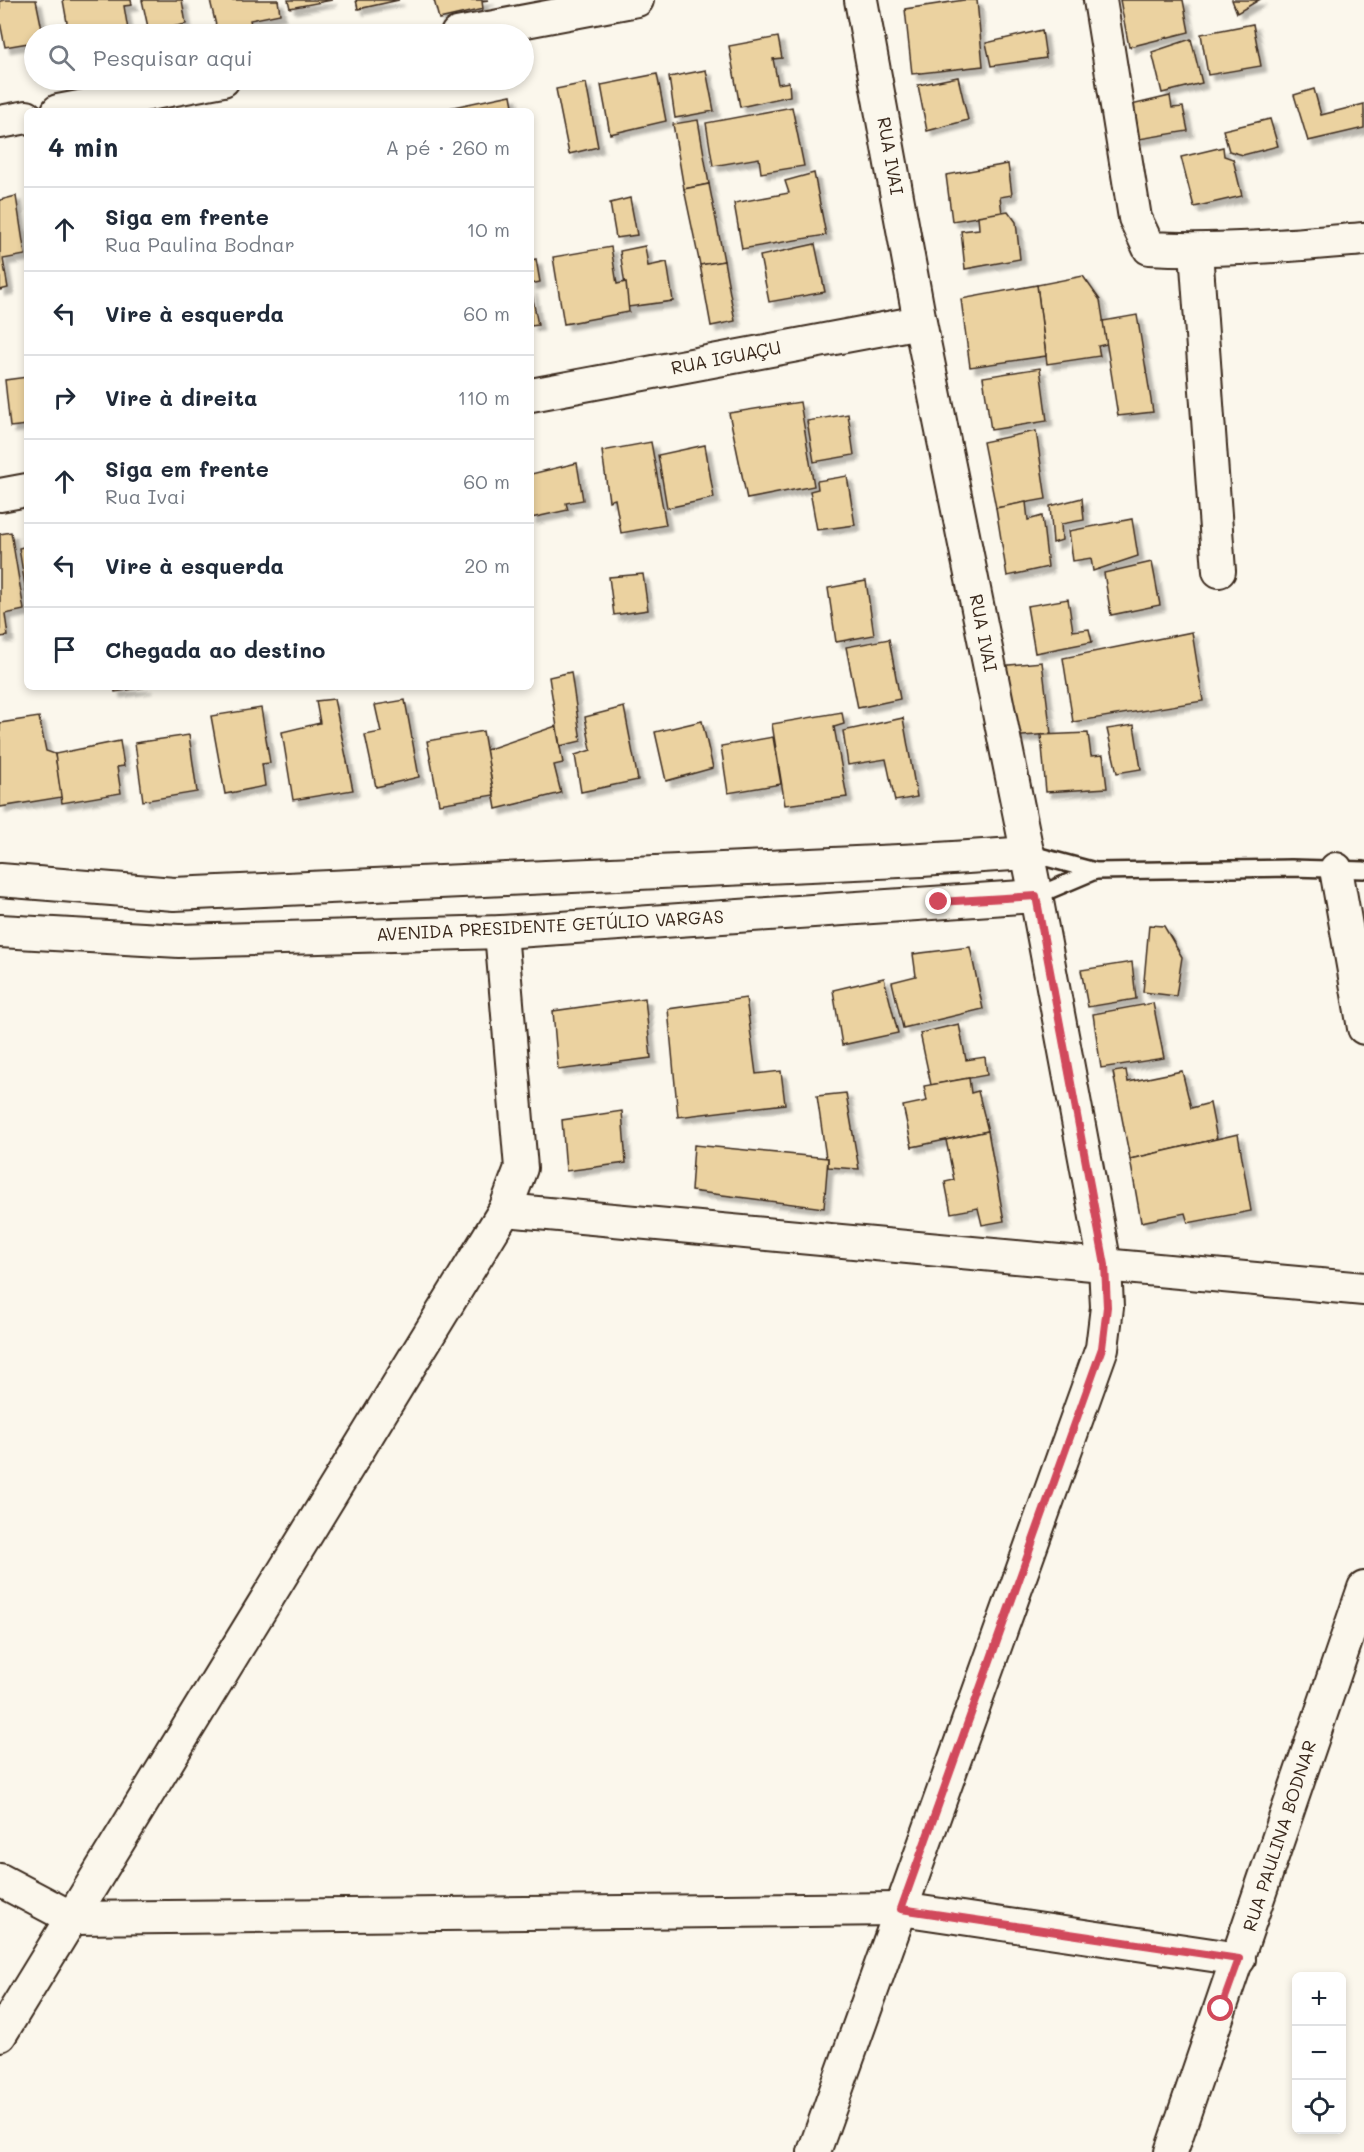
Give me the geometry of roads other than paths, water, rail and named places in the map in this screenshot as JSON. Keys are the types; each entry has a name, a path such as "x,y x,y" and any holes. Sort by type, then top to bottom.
{"street":[{"path":"510,24 637,0"},
{"name":"RUA IVAI","path":"814,2152 1102,1348 1107,1307 1105,1265 1028,853 920,322 861,0"},
{"path":"1100,0 1135,218 1149,248 1241,249 1364,239"},
{"path":"74,108 170,90"},
{"path":"0,122 24,118"},
{"path":"1196,250 1219,571"},
{"name":"RUA IGUAÇU","path":"534,394 920,322"},
{"path":"0,495 24,491"},
{"name":"AVENIDA PRESIDENTE GETÚLIO VARGAS","path":"0,880 174,894 922,860 1028,853"},
{"path":"1350,869 1363,1019"},
{"name":"AVENIDA PRESIDENTE GETÚLIO VARGAS","path":"0,931 179,941 501,932 1036,896"},
{"path":"0,2035 505,1210 521,1168 501,932"},
{"path":"505,1210 1364,1289"},
{"name":"RUA PAULINA BODNAR","path":"1172,2152 1364,1588"},
{"path":"0,1880 72,1918 901,1909 1239,1959"}],"lane":[{"name":"AVENIDA PRESIDENTE GETÚLIO VARGAS","path":"1028,853 1095,871 1350,869"},
{"name":"AVENIDA PRESIDENTE GETÚLIO VARGAS","path":"1036,896 1095,871"}]}
